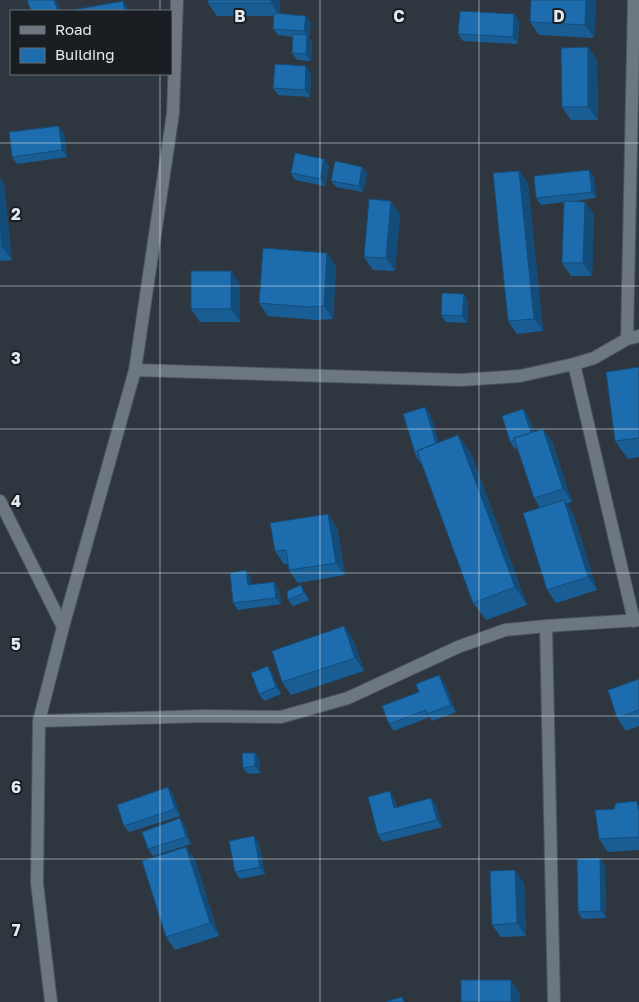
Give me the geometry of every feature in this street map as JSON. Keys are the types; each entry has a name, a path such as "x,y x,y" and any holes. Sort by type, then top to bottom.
{"street":[{"path":"51,1002 38,884 39,721 63,627 135,370 173,113 177,0"},
{"path":"135,370 460,380 520,376 574,364 594,358 633,337 634,0"},
{"path":"39,721 205,716 281,718 348,698 458,647 505,630 637,621 574,364"},
{"path":"0,501 63,627"},
{"path":"546,626 554,1002"}],"building":[{"path":"27,0 54,0 58,10 31,10"},
{"path":"208,0 271,0 271,3 208,3"},
{"path":"531,0 586,0 585,25 530,22"},
{"path":"123,1 125,10 73,10"},
{"path":"460,11 514,14 513,37 458,34"},
{"path":"274,13 306,16 304,31 273,29"},
{"path":"293,34 307,35 306,54 292,53"},
{"path":"588,47 588,107 562,107 561,48"},
{"path":"275,64 306,66 305,90 273,88"},
{"path":"59,126 62,150 12,157 9,132"},
{"path":"295,153 324,159 320,179 291,173"},
{"path":"335,161 362,167 359,186 331,181"},
{"path":"589,170 592,192 536,198 534,176"},
{"path":"519,171 534,319 508,321 493,173"},
{"path":"369,199 391,201 386,258 364,257"},
{"path":"564,201 585,202 583,263 562,263"},
{"path":"0,223 2,247 0,247"},
{"path":"263,248 327,253 324,306 307,307 259,303"},
{"path":"191,271 231,271 231,309 191,309"},
{"path":"442,293 464,294 462,316 441,315"},
{"path":"639,367 639,438 615,441 606,372"},
{"path":"425,407 436,443 417,451 419,455 416,456 403,414"},
{"path":"523,409 531,433 514,438 515,440 510,442 502,416"},
{"path":"543,429 563,489 534,498 514,438"},
{"path":"458,435 515,587 473,603 417,451"},
{"path":"564,500 588,577 547,590 523,513"},
{"path":"328,514 336,563 289,570 286,550 275,551 270,523"},
{"path":"246,570 248,585 274,582 276,598 233,603 230,573"},
{"path":"301,585 304,593 288,600 287,591"},
{"path":"344,626 355,658 282,682 272,651"},
{"path":"268,666 276,687 259,694 251,673"},
{"path":"439,675 451,705 427,714 426,710 389,724 382,706 419,692 416,684"},
{"path":"639,679 639,710 617,718 608,690"},
{"path":"242,753 255,753 255,766 243,768"},
{"path":"168,787 175,809 124,826 117,805"},
{"path":"390,791 394,808 431,798 437,820 378,835 368,797"},
{"path":"637,801 639,809 639,837 599,839 595,810 614,809 616,803"},
{"path":"180,818 186,837 148,849 142,832"},
{"path":"254,836 260,867 235,872 229,841"},
{"path":"186,847 210,923 166,937 142,861"},
{"path":"600,858 601,911 578,912 577,859"},
{"path":"515,870 517,923 492,925 490,871"},
{"path":"461,980 511,980 511,1002 461,1002"},
{"path":"402,997 404,1002 385,1002"}]}
